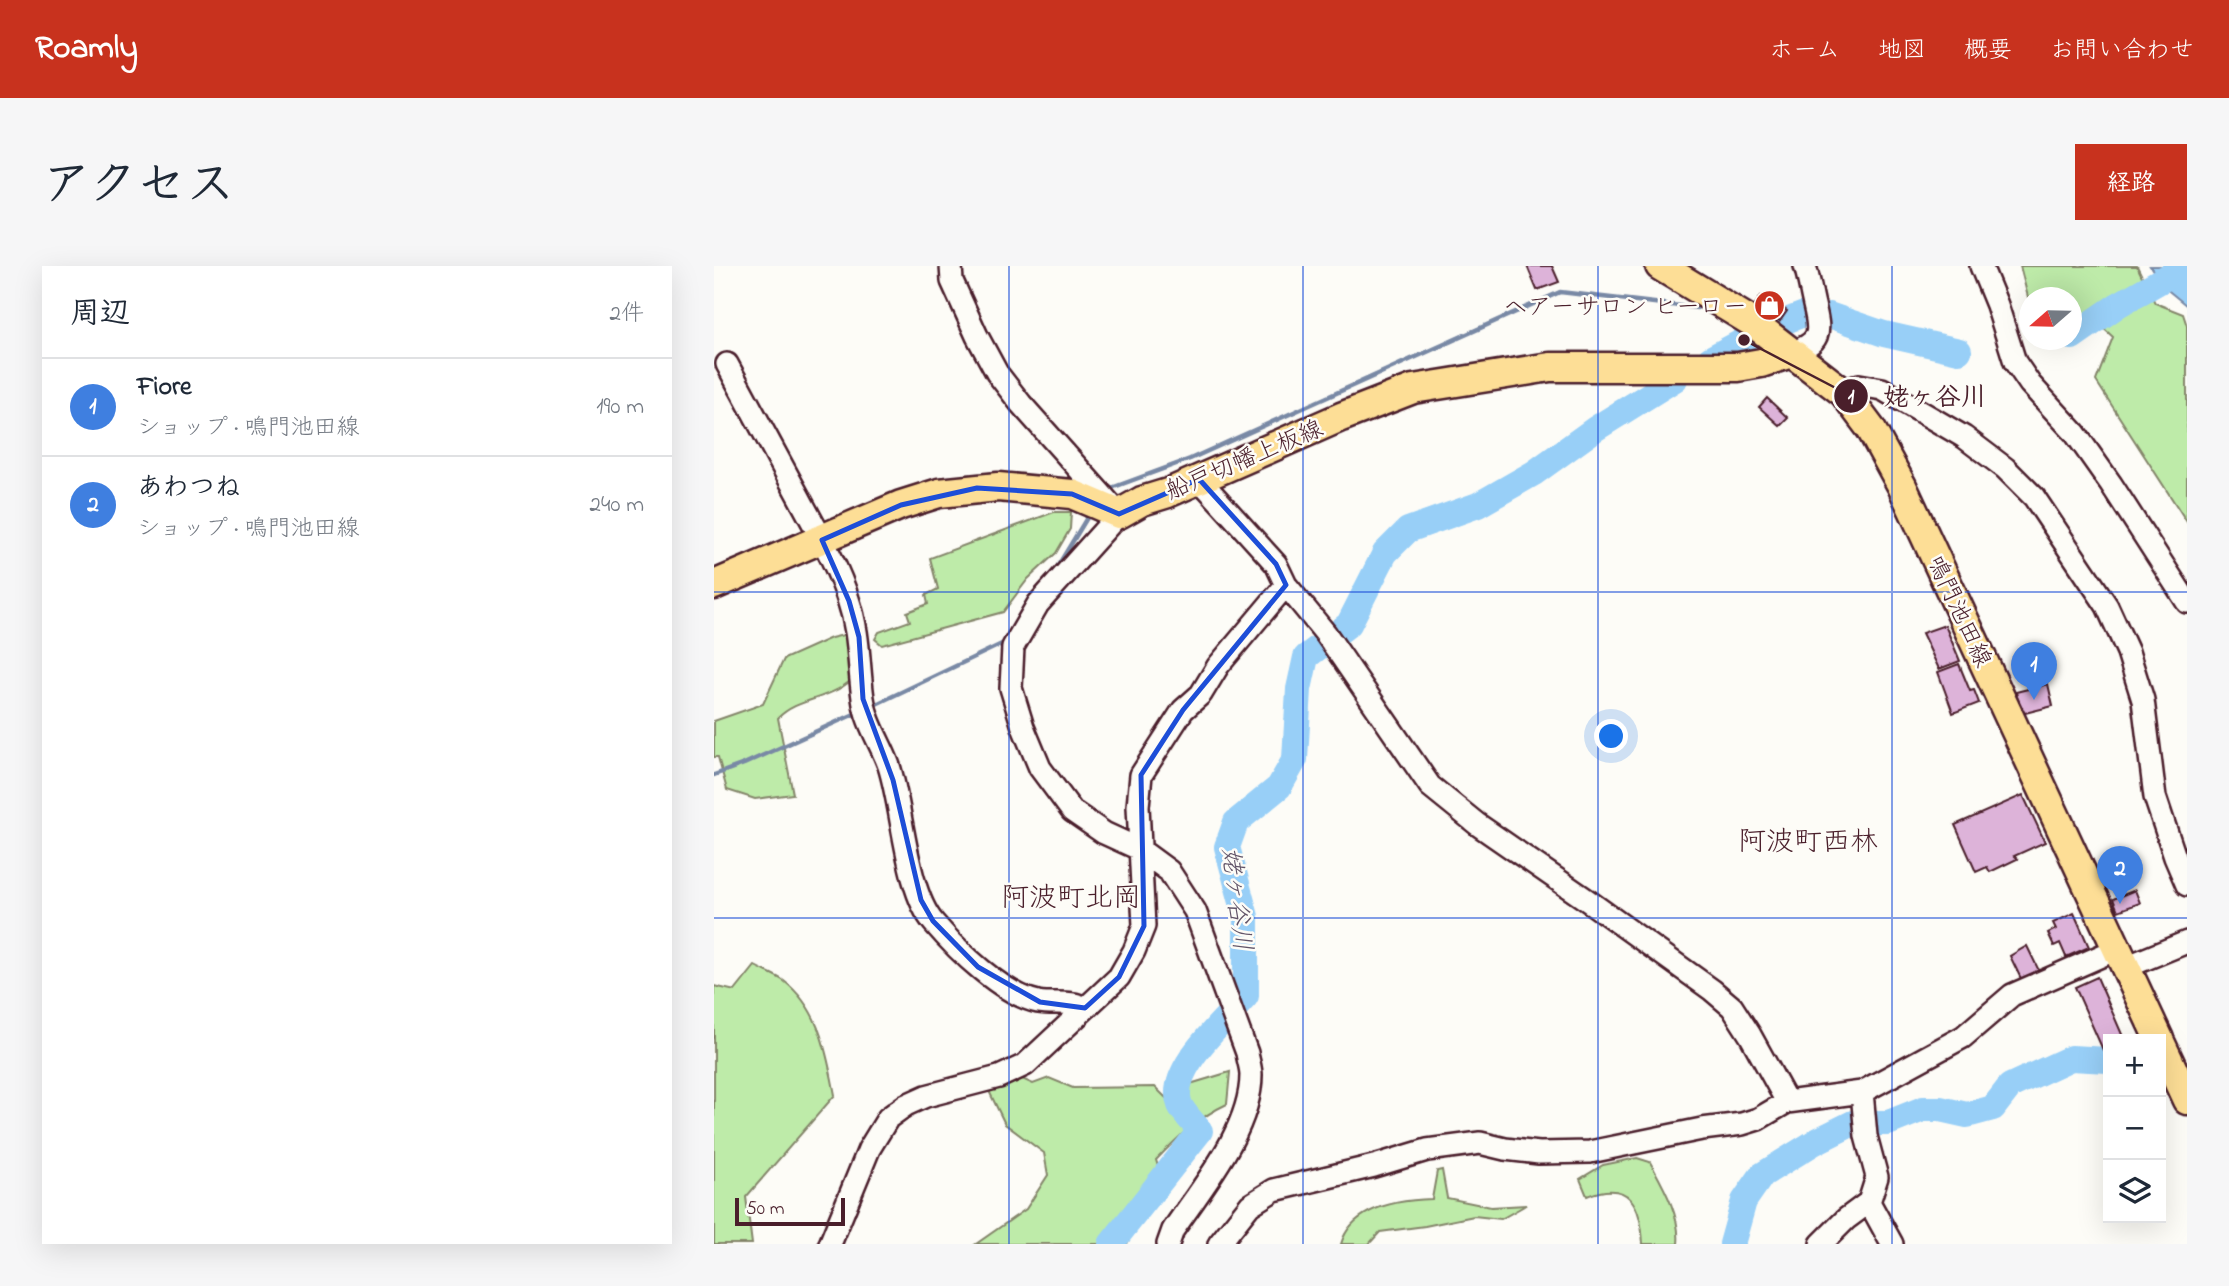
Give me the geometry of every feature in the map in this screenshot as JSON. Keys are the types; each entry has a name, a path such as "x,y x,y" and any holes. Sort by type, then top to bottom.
{"main road":[{"name":"鳴門池田線","path":"1660,266 1740,314 1844,393 1871,429 1902,486 2156,1034"},
{"name":"船戸切幡上板線","path":"1119,513 1341,417 1413,389 1550,367 1738,367 1791,353"},
{"path":"714,585 901,505 939,493 998,487 1072,494 1119,513"},
{"name":"鳴門池田線","path":"2166,1055 2187,1100"}],"street":[{"path":"951,266 952,281 997,373 1021,404 1119,513 1038,604 1013,647 1011,688 1023,727 1040,768 1072,811 1104,833 1139,849 1169,871 1195,911 1240,1030 1251,1075 1245,1110 1229,1145 1173,1230 1168,1244"},
{"path":"1791,353 1806,348 1814,340 1819,327 1805,266"},
{"path":"1981,266 2015,362 2030,384 2075,433 2187,602"},
{"path":"727,364 840,576 859,637 863,699 869,726 888,763 921,900 933,921 978,967 1021,997 1040,1002 1077,1004 1085,1008"},
{"path":"1844,393 1859,385 1882,389 1965,437 2005,468 2034,497 2107,606 2128,652 2143,700 2155,797 2187,886"},
{"path":"1199,479 1276,564 1286,584 1329,639 1430,786 1477,824 1608,915 1732,1007 1787,1102"},
{"path":"830,1244 869,1149 888,1118 906,1105 926,1096 999,1077 1025,1065 1119,977 1135,951 1143,926 1138,806 1141,775 1183,710 1201,694 1218,666 1286,584"},
{"path":"1219,1244 1250,1205 1274,1190 1427,1150 1480,1143 1539,1153 1590,1152 1702,1129 1742,1124 1758,1119 1787,1102 1862,1091 1963,1037 2012,995 2121,958 2187,942"},
{"path":"1821,1244 1846,1219 1869,1202 1877,1177 1865,1122 1862,1091"},
{"path":"1869,1202 1892,1244"}],"highlighted area":[{"path":"1199,479 1276,564 1286,585 1183,710 1141,775 1144,926 1119,977 1085,1008 1040,1002 978,967 933,921 921,900 893,780 863,699 859,637 849,601 822,540 901,505 977,488 1072,494 1119,514"}],"green space":[{"path":"2020,266 2137,266 2155,303 2183,314 2187,326 2187,522 2096,381 2113,337 2089,315 2082,319 2082,287 2025,287"},
{"path":"1054,512 1071,512 1070,529 1056,553 1028,579 1003,612 882,645 875,639 879,632 910,621 907,612 928,604 926,595 938,589 930,558"},
{"path":"848,634 850,681 833,692 794,706 778,718 793,794 755,799 727,790 718,757 714,757 714,721 763,704 784,659 831,638"},
{"path":"755,966 784,981 806,1005 820,1033 835,1095 746,1197 752,1244 714,1244 714,986 735,991"},
{"path":"1230,1072 1227,1104 1189,1128 1156,1160 1160,1173 1127,1244 976,1244 1026,1209 1048,1175 1044,1153 1005,1124 989,1091 1018,1077 1033,1084 1049,1078 1073,1088 1155,1087 1166,1098 1190,1084"},
{"path":"1637,1158 1650,1162 1665,1191 1677,1223 1678,1244 1643,1244 1640,1218 1631,1199 1624,1194 1614,1191 1587,1196 1580,1179 1603,1165"},
{"path":"1442,1170 1447,1198 1491,1207 1526,1205 1501,1219 1474,1216 1380,1232 1369,1244 1341,1244 1355,1222 1378,1208 1405,1201 1432,1199 1437,1171"}],"water":[{"path":"2150,266 2187,266 2187,306 2164,287"}],"building":[{"path":"1527,266 1552,266 1559,282 1537,290"},
{"path":"1761,296 1787,311 1780,321 1776,318 1774,321 1754,306"},
{"path":"1767,398 1788,418 1780,426 1759,407"},
{"path":"1945,625 1960,661 1939,669 1922,633"},
{"path":"1959,664 1970,691 1974,690 1979,703 1953,713 1938,672"},
{"path":"2048,684 2053,706 2021,714 2016,692"},
{"path":"2023,795 2045,842 2014,856 2017,859 1990,872 1987,867 1976,872 1955,825"},
{"path":"2135,890 2140,903 2118,911 2113,899"},
{"path":"2074,913 2089,947 2066,957 2060,943 2054,946 2048,933 2056,929 2053,923"},
{"path":"2027,946 2042,977 2024,985 2010,956"},
{"path":"2097,977 2122,1034 2103,1034 2103,1050 2075,987"}],"waterway":[{"name":"姥ヶ谷川","path":"2082,330 2118,305 2186,266"},
{"path":"1106,490 1190,459 1560,292 1697,308"},
{"name":"姥ヶ谷川","path":"1786,321 1804,314"},
{"name":"姥ヶ谷川","path":"1829,315 1884,334 1959,351"},
{"name":"姥ヶ谷川","path":"1740,337 1744,340"},
{"name":"姥ヶ谷川","path":"1710,359 1749,338"},
{"name":"姥ヶ谷川","path":"1111,1244 1200,1131 1180,1105 1178,1091 1182,1077 1200,1046 1246,996 1246,917 1227,847 1236,822 1279,787 1295,759 1299,689 1306,657 1349,624 1385,553 1408,530 1478,505 1534,473 1595,429 1675,379"},
{"path":"1056,569 1091,511"},
{"path":"872,706 1006,642"},
{"path":"714,775 861,711"},
{"path":"1732,1244 1744,1201 1762,1175 1815,1142 1853,1123 1888,1123 1923,1109 1940,1109 1967,1115 1993,1108 2010,1086 2071,1058 2103,1060"}],"place":[{"name":"ヘアーサロン ヒーロー","path":"1770,306"},
{"name":"姥ヶ谷川","path":"1744,340"},
{"name":"Fiore","path":"2034,700"},
{"name":"あわつね","path":"2120,904"}],"district":[{"name":"阿波町西林","path":"1808,840"},
{"name":"阿波町北岡","path":"1071,896"}]}
